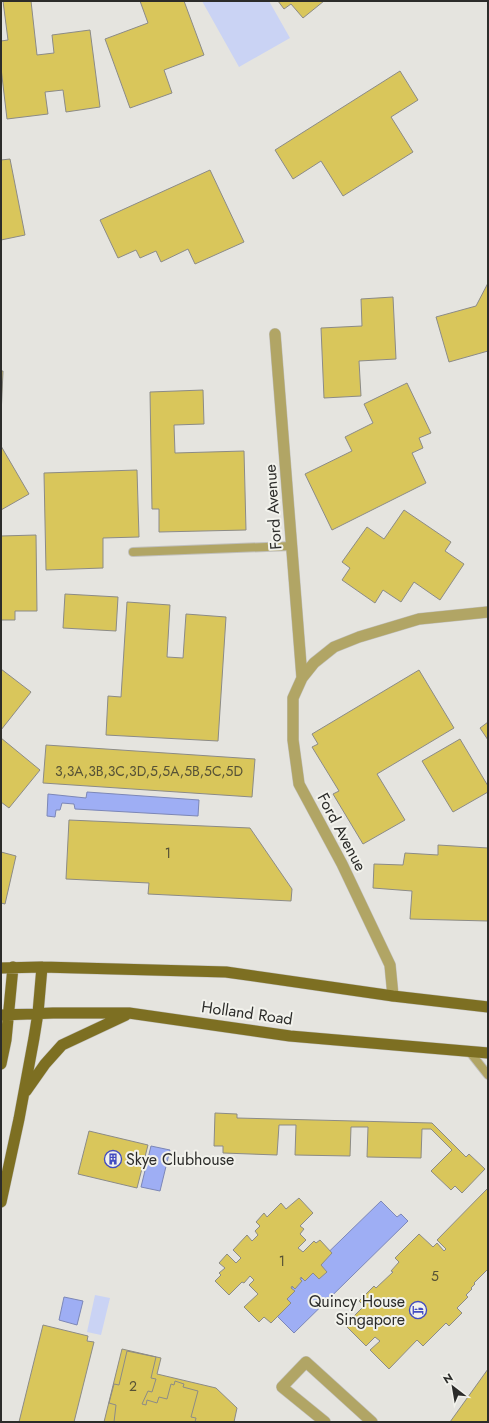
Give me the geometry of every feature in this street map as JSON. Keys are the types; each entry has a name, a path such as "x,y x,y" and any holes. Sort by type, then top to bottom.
{"main road":[{"path":"1,1064 6,1040 5,1015 13,967"},
{"path":"1,1202 38,1013 42,967"},
{"path":"1,968 42,967 226,972 393,996 488,1007"},
{"name":"Holland Road","path":"5,1015 38,1013 129,1013 290,1036 488,1053"},
{"path":"23,1094 45,1064 62,1045 129,1013"}],"street":[{"name":"Ford Avenue","path":"276,334 302,678"},
{"name":"Ford Avenue","path":"393,996 390,965 342,864 299,784 292,740 293,698 302,678 314,662 334,647 359,637 419,619 488,612"},
{"path":"325,1422 282,1387 306,1362 372,1422"}],"lane":[{"path":"133,552 292,546"},
{"path":"470,1051 488,1075"}],"shaded area":[{"path":"202,1 269,1 290,38 239,67"},
{"path":"95,1295 110,1298 101,1335 87,1332"}],"water":[{"path":"87,792 199,800 198,816 75,809 74,804 62,803 60,810 56,810 55,817 47,816 48,794 86,798"},
{"path":"151,1146 170,1150 160,1191 141,1187"},
{"path":"381,1201 397,1217 401,1214 408,1221 294,1333 270,1309"},
{"path":"64,1297 83,1301 77,1325 59,1320"}],"building":[{"path":"3,1 31,1 37,55 54,53 52,35 90,30 100,107 66,112 63,90 45,92 48,114 7,119 1,68 1,41 8,40"},
{"path":"140,1 184,1 204,55 164,70 172,93 130,108 105,39 148,23"},
{"path":"278,1 324,1 303,18 291,4 284,9"},
{"path":"400,71 418,100 391,117 413,152 343,196 321,161 293,179 275,150"},
{"path":"10,159 25,235 1,240 1,160"},
{"path":"210,170 244,242 195,264 188,249 161,262 156,251 140,258 136,250 118,258 100,220"},
{"path":"488,283 488,351 449,362 436,317 476,306"},
{"path":"393,297 396,359 359,361 361,396 324,398 321,328 362,326 361,299"},
{"path":"1,371 3,371 1,416"},
{"path":"407,383 431,433 419,438 423,448 412,453 426,483 332,530 305,474 352,451 345,437 373,423 364,404"},
{"path":"203,390 204,424 174,425 175,453 244,451 246,530 159,532 159,509 152,509 150,392"},
{"path":"1,446 29,494 1,510"},
{"path":"137,470 139,537 103,538 103,568 46,570 44,473"},
{"path":"404,510 451,542 445,551 464,564 440,600 414,582 401,602 383,590 375,603 342,580 350,568 342,562 367,527 384,539"},
{"path":"36,535 37,611 15,611 15,620 1,620 1,536"},
{"path":"65,594 118,597 116,631 63,628"},
{"path":"127,602 170,605 167,657 183,658 186,614 226,617 218,741 106,735 108,696 121,697"},
{"path":"1,669 31,692 1,730"},
{"path":"419,670 454,728 377,774 405,820 363,844 333,794 339,791 312,747 318,744 312,734"},
{"path":"488,722 488,740 480,728"},
{"path":"1,738 40,770 9,808 1,802"},
{"path":"460,739 488,786 488,792 453,812 422,761"},
{"path":"46,745 255,759 252,797 43,783"},
{"path":"69,820 250,828 292,889 291,901 148,894 149,883 66,879"},
{"path":"438,845 488,848 488,921 410,919 412,891 373,888 374,864 403,865 405,853 438,855"},
{"path":"1,852 16,856 5,904 1,903"},
{"path":"215,1113 237,1114 237,1118 432,1123 466,1157 469,1154 485,1169 462,1193 455,1186 451,1190 431,1171 452,1150 431,1129 422,1129 421,1158 367,1157 368,1127 351,1127 350,1156 295,1155 296,1125 279,1125 277,1155 223,1153 223,1146 214,1146"},
{"name":"Skye Clubhouse","path":"89,1131 148,1145 137,1188 78,1174"},
{"path":"488,1188 488,1269 474,1283 475,1284 471,1288 472,1289 466,1295 468,1297 457,1308 462,1313 449,1326 446,1323 423,1346 417,1340 389,1369 370,1350 380,1341 375,1337 366,1346 346,1326 364,1306 359,1301 374,1286 376,1288 393,1272 391,1271 399,1262 395,1258 419,1234 433,1247 437,1243 444,1251 446,1249 437,1240"},
{"path":"299,1198 313,1213 300,1226 304,1229 300,1234 306,1240 298,1248 303,1252 314,1241 316,1243 320,1240 332,1253 321,1265 327,1272 319,1279 313,1273 305,1281 301,1277 300,1279 302,1281 295,1289 292,1286 291,1288 295,1291 287,1299 291,1303 271,1323 264,1317 259,1322 244,1307 258,1294 249,1285 254,1280 250,1276 229,1295 215,1281 221,1275 219,1273 225,1268 219,1263 227,1254 236,1263 241,1258 233,1250 247,1235 252,1241 258,1235 255,1231 260,1226 256,1222 264,1213 267,1217 281,1203 286,1209"},
{"path":"43,1325 88,1336 87,1341 94,1342 74,1422 19,1422"},
{"path":"122,1349 161,1358 157,1374 216,1388 237,1408 234,1422 104,1422"},
{"path":"127,1351 156,1357 151,1378 156,1379 152,1392 148,1391 142,1404 146,1405 147,1400 157,1403 159,1397 167,1399 171,1384 174,1385 175,1381 184,1384 183,1387 198,1391 191,1417 196,1418 195,1422 114,1422 116,1405 109,1403 114,1384 119,1385"},
{"path":"488,1369 488,1422 450,1422"}],"place":[{"name":"Skye Clubhouse","path":"113,1159"},
{"name":"Quincy House Singapore","path":"418,1310"}]}
